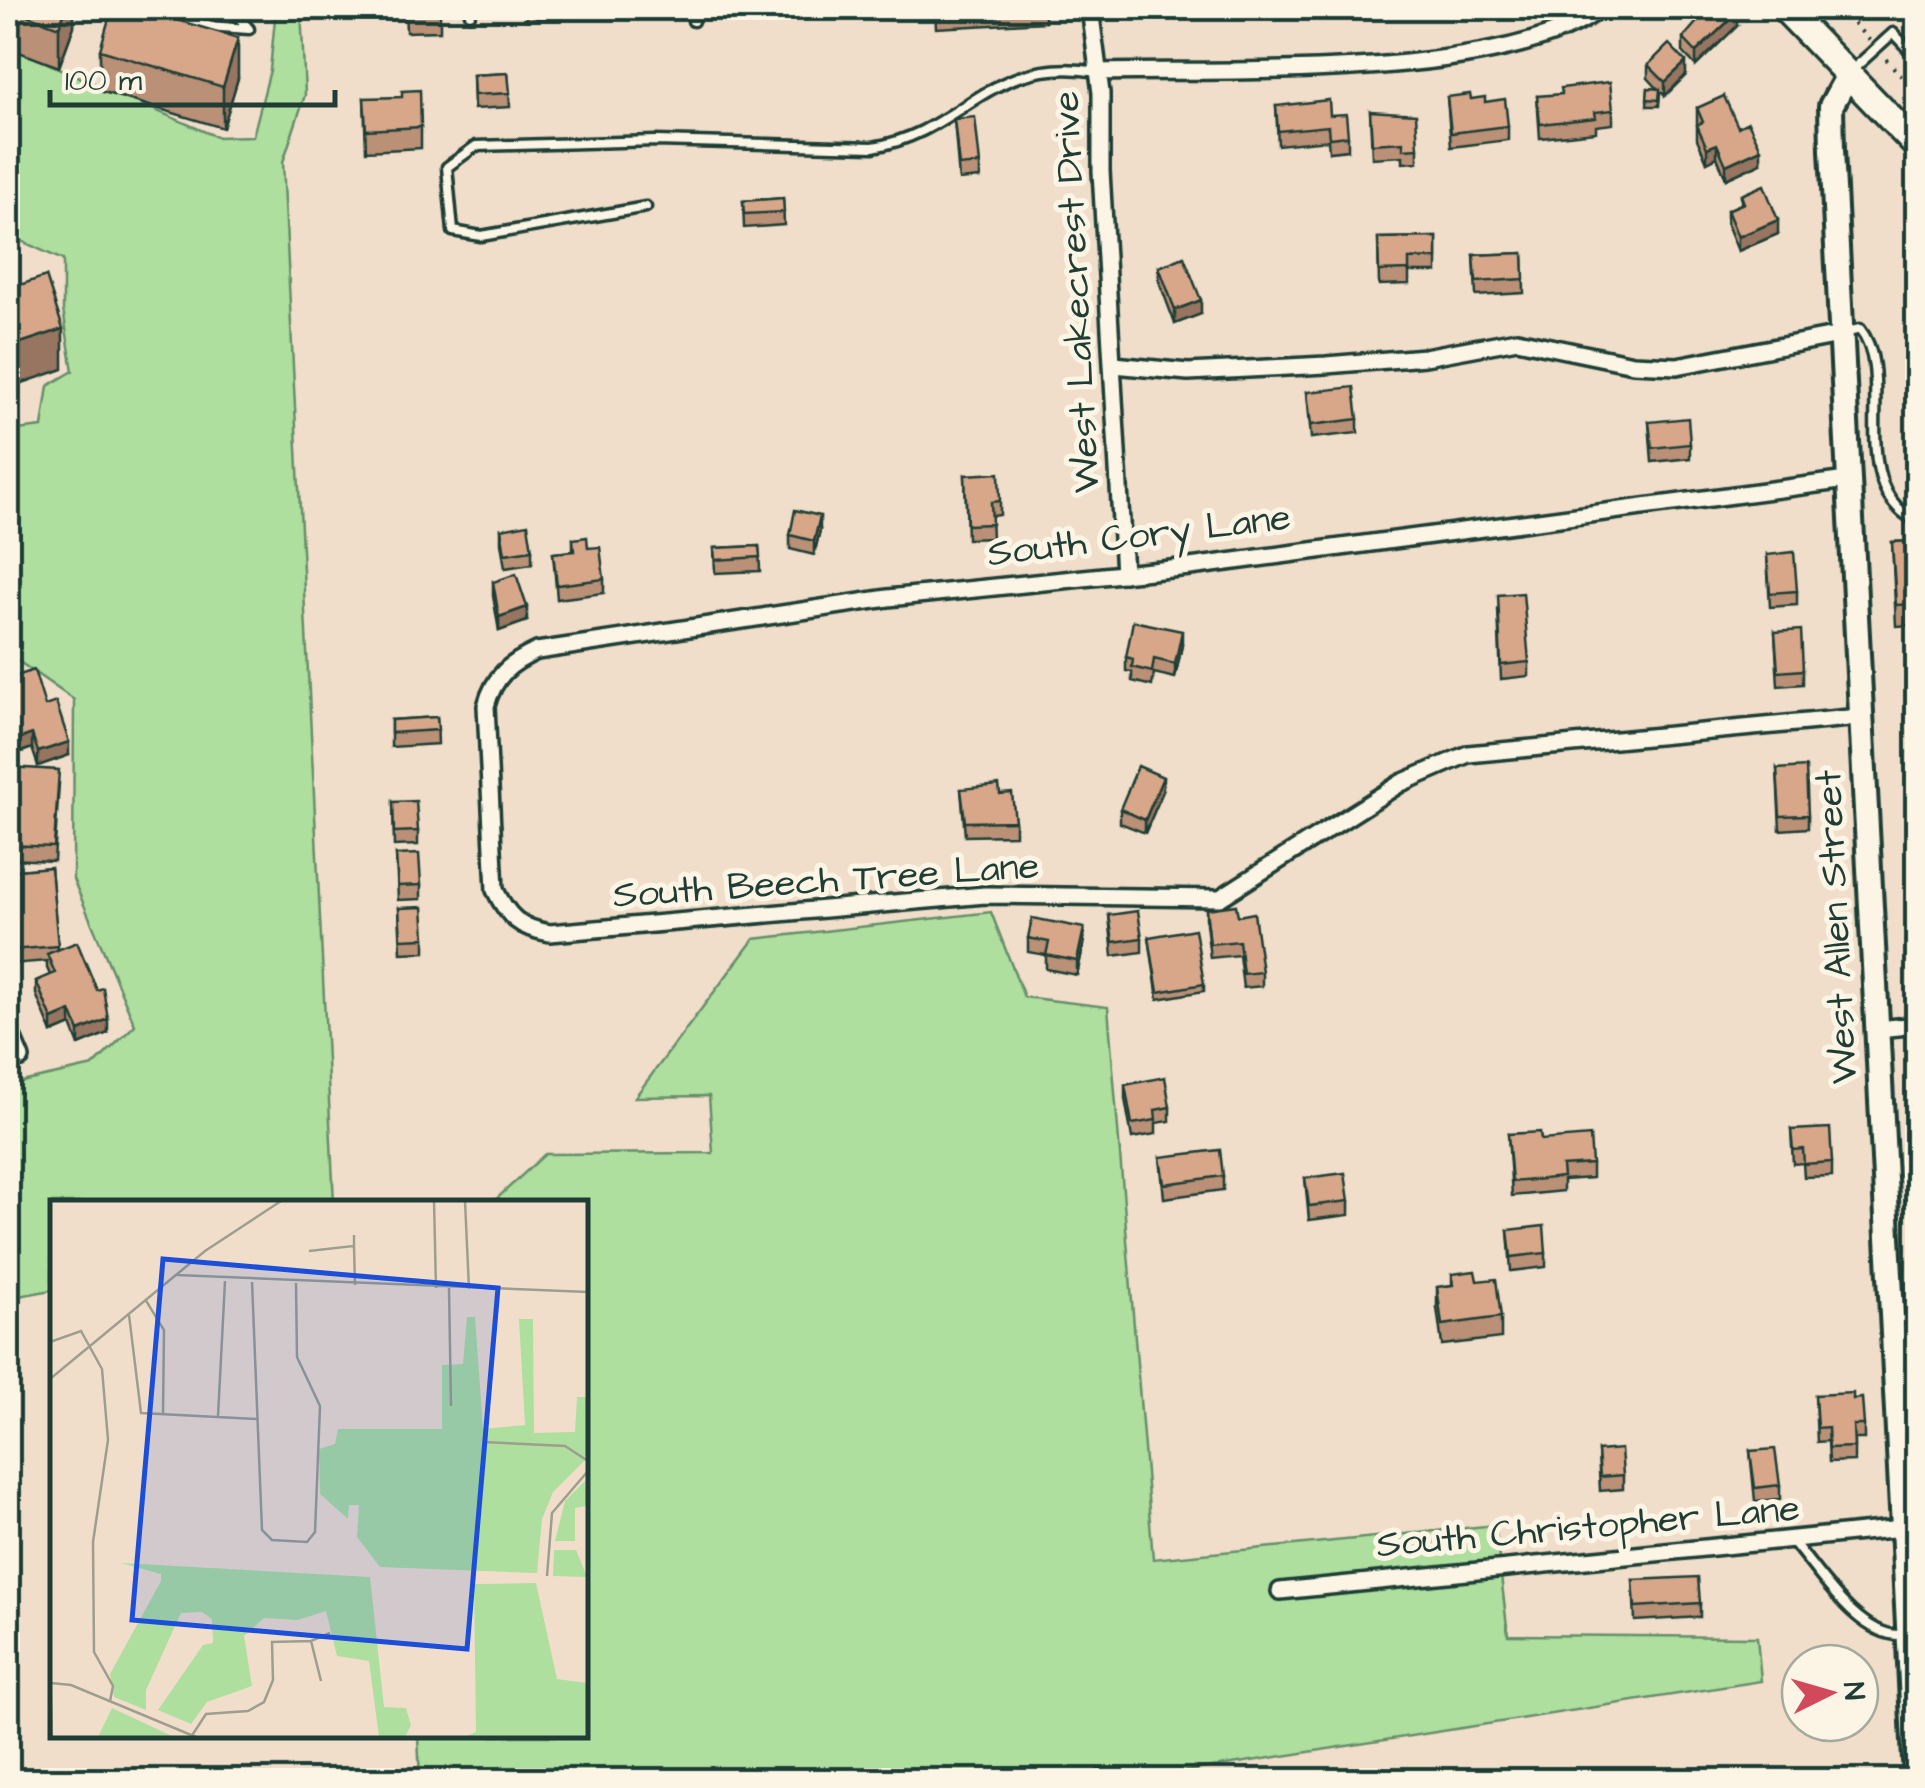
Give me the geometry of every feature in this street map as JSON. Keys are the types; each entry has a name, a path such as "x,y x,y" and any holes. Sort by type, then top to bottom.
{"main road":[{"path":"1784,8 1918,147"}],"street":[{"name":"West Lakecrest Drive","path":"1090,8 1098,72 1124,574"},
{"path":"1098,72 1389,64 1549,38 1601,8"},
{"name":"West Allen Street","path":"1848,74 1831,106 1840,335 1878,1029 1908,1455 1902,1528 1912,1633 1916,1780"},
{"path":"1114,365 1188,372 1326,366 1426,356 1517,340 1633,364 1676,366 1840,335"},
{"name":"South Cory Lane","path":"495,890 484,725 490,690 507,666 552,647 692,630 907,596 1124,574 1847,480"},
{"name":"South Beech Tree Lane","path":"495,890 506,914 521,926 550,933 985,895 1220,898 1401,784 1468,754 1860,717"},
{"path":"1878,1029 1918,1025"},
{"path":"8,1026 21,1058"},
{"name":"South Christopher Lane","path":"1280,1590 1793,1542 1902,1528"}],"lane":[{"path":"152,8 208,26 249,29 231,8"},
{"path":"692,8 694,21"},
{"path":"1848,74 1893,33 1918,59"},
{"path":"646,207 481,236 453,231 447,167 476,146 656,141 872,146 898,142 926,130 996,83 1018,74 1072,68 1098,72"},
{"path":"1840,335 1860,329 1869,339 1875,360 1874,424 1884,485 1894,507 1909,517 1918,515"},
{"path":"1793,1542 1877,1630 1912,1633"}],"path":[{"path":"1902,9 1918,26"}],"green space":[{"path":"276,8 301,8 305,95 283,162 334,1200 50,1200 50,1290 8,1298 8,1085 93,1066 135,1025 73,879 74,700 8,654 8,431 42,427 48,386 73,371 63,310 63,260 8,235 8,46 217,137 253,136 270,70"},
{"path":"991,912 1024,997 1108,1007 1153,1559 1495,1525 1508,1635 1757,1637 1761,1681 1175,1773 1175,1780 420,1780 418,1738 588,1738 588,1200 495,1200 545,1154 713,1153 709,1096 635,1097 754,939"}],"building":[{"path":"8,8 66,8 59,27"},
{"path":"112,8 137,8 238,38 223,87 100,50"},
{"path":"1709,8 1732,8 1737,13 1696,52 1683,38"},
{"path":"1669,44 1686,62 1665,82 1648,65"},
{"path":"508,73 510,93 474,95 473,75"},
{"path":"1610,82 1613,110 1595,112 1596,118 1540,124 1537,96 1562,94 1561,88"},
{"path":"1648,88 1660,89 1659,100 1647,99"},
{"path":"420,90 421,127 366,130 364,98 402,97 402,91"},
{"path":"1470,94 1471,99 1485,97 1485,102 1505,99 1508,126 1451,133 1447,97"},
{"path":"1724,96 1738,127 1748,122 1761,149 1726,165 1717,144 1707,148 1697,125 1703,122 1697,108"},
{"path":"1329,100 1330,115 1346,114 1348,136 1329,138 1328,126 1278,131 1276,106"},
{"path":"1370,111 1416,114 1418,148 1403,149 1403,142 1372,144"},
{"path":"975,117 980,164 959,166 954,119"},
{"path":"1764,185 1778,220 1738,237 1727,210 1744,203 1741,195"},
{"path":"783,198 784,212 744,214 743,201"},
{"path":"1437,237 1437,258 1409,259 1409,270 1379,271 1378,238"},
{"path":"1523,253 1524,279 1476,282 1474,255"},
{"path":"1184,257 1201,300 1175,310 1159,267"},
{"path":"46,276 63,329 8,347 8,289"},
{"path":"1354,387 1358,419 1311,425 1307,392"},
{"path":"1688,418 1690,444 1652,448 1649,422"},
{"path":"999,473 1000,501 991,502 992,524 967,525 965,475"},
{"path":"795,510 820,516 814,541 790,535"},
{"path":"528,524 532,550 505,554 501,529"},
{"path":"587,537 588,548 600,547 604,579 557,585 553,553 574,551 573,539"},
{"path":"1918,541 1918,604 1896,605 1892,542"},
{"path":"759,546 760,557 715,560 714,548"},
{"path":"1794,552 1797,591 1770,593 1767,555"},
{"path":"516,574 527,607 499,617 493,582"},
{"path":"1523,593 1529,662 1501,665 1498,595"},
{"path":"1133,621 1182,631 1175,664 1154,659 1152,672 1132,667 1133,659 1126,657"},
{"path":"1801,630 1803,670 1778,672 1775,632"},
{"path":"34,670 45,706 56,702 69,742 38,752 32,734 10,742 8,735 8,679"},
{"path":"437,717 438,730 391,733 391,720"},
{"path":"1138,766 1163,777 1145,820 1120,809"},
{"path":"8,767 59,770 54,847 8,845"},
{"path":"1806,767 1808,815 1780,816 1777,769"},
{"path":"999,785 1000,794 1012,793 1015,821 965,822 961,789"},
{"path":"416,801 418,831 394,832 393,802"},
{"path":"419,854 421,885 398,886 396,855"},
{"path":"51,867 58,946 11,950 8,871"},
{"path":"1236,905 1238,916 1254,913 1262,972 1243,974 1239,941 1210,944 1206,909"},
{"path":"423,907 425,938 401,939 399,908"},
{"path":"1138,911 1142,938 1113,942 1109,915"},
{"path":"1032,918 1084,928 1077,961 1046,955 1049,942 1028,938"},
{"path":"1195,929 1204,984 1158,992 1149,937"},
{"path":"77,942 97,990 103,988 108,1019 79,1031 71,1011 52,1019 36,981 55,973 47,954"},
{"path":"1165,1077 1170,1107 1155,1110 1156,1120 1132,1124 1125,1085"},
{"path":"1830,1128 1832,1162 1804,1164 1803,1149 1793,1150 1791,1130"},
{"path":"1540,1132 1541,1140 1590,1136 1592,1164 1562,1166 1563,1177 1512,1182 1508,1134"},
{"path":"1220,1150 1223,1176 1164,1184 1160,1157"},
{"path":"1345,1173 1349,1201 1309,1206 1305,1178"},
{"path":"1544,1226 1546,1253 1511,1257 1508,1230"},
{"path":"1475,1271 1477,1281 1496,1279 1501,1317 1442,1325 1437,1287 1454,1285 1452,1274"},
{"path":"1853,1393 1853,1399 1862,1398 1864,1425 1853,1425 1854,1447 1829,1448 1828,1427 1817,1428 1815,1395"},
{"path":"1621,1449 1623,1475 1600,1477 1598,1451"},
{"path":"1775,1449 1780,1485 1755,1488 1750,1451"},
{"path":"1698,1577 1700,1603 1635,1607 1633,1580"}]}
